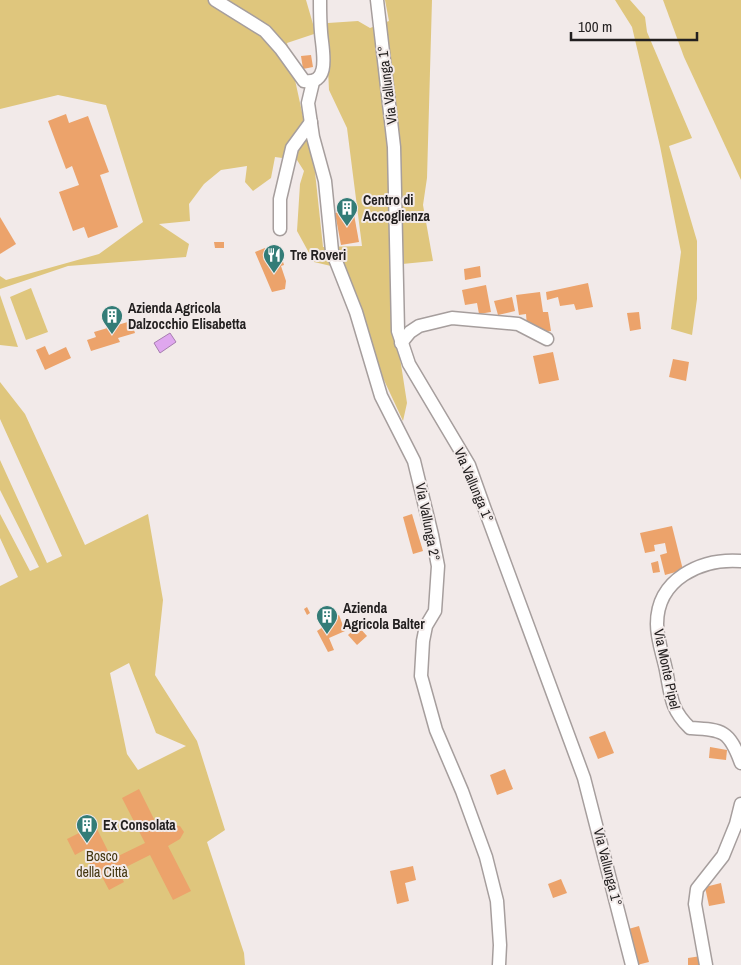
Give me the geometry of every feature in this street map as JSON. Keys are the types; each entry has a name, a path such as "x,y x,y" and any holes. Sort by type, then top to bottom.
{"street":[{"path":"215,0 265,31 281,49 304,81 313,82 322,72 325,64 320,0"},
{"name":"Via Vallunga 1°","path":"377,0 394,147 396,298 398,331 401,343 409,364 469,465 584,778 632,965"},
{"name":"Via Vallunga 2°","path":"313,82 308,103 325,181 332,250 356,312 380,396 414,461 422,487 438,566 435,611 426,626 421,676 436,730 462,791 486,857 497,901 500,945 499,965"},
{"path":"280,229 280,199 292,148 311,122"},
{"path":"401,343 410,332 419,326 452,318 518,324 547,339"},
{"name":"Via Monte Pipel","path":"741,561 728,560 704,565 682,575 664,595 657,622 658,636 672,705 677,716 690,728 718,730 734,743 741,763"},
{"path":"706,965 694,904 697,889 723,856 736,824 741,804"}],"green space":[{"path":"0,0 306,0 313,24 358,21 370,28 389,21 385,0 432,0 427,178 423,205 433,261 392,265 396,332 407,403 403,421 331,266 314,262 297,231 300,184 304,171 297,160 275,157 271,178 253,191 245,182 247,166 221,170 204,184 189,204 190,221 159,224 189,244 186,257 68,266 0,289 0,276 6,280 99,254 143,222 106,105 58,95 0,109","holes":["326,30 329,90 347,128 362,246 323,247 315,172 287,43"]},
{"path":"615,0 630,0 645,17 647,32 692,138 669,146 697,241 697,299 692,335 671,329 681,252 660,146 632,27"},
{"path":"663,0 741,0 741,180 684,57"},
{"path":"31,288 48,332 26,340 10,297"},
{"path":"0,295 18,347 0,345"},
{"name":"Bosco della Città","path":"0,382 25,414 85,545 148,514 163,600 155,675 197,741 225,830 207,842 244,953 245,965 0,965 0,586 18,577 0,538 0,514 30,571 39,567 0,490 0,460 47,563 62,556 0,419","holes":["129,663 156,733 186,746 138,770 127,754 110,673"]}],"shaded area":[{"path":"170,333 176,342 160,353 154,343"}],"building":[{"path":"311,55 313,67 303,69 301,56"},
{"path":"66,114 69,123 88,116 109,172 100,175 118,227 88,238 84,227 73,231 59,192 79,185 72,166 66,169 48,121"},
{"name":"Centro di Accoglienza","path":"353,209 359,242 341,245 335,213"},
{"path":"0,217 16,244 0,254"},
{"path":"214,242 224,242 224,248 215,248"},
{"name":"Tre Roveri","path":"265,248 268,259 281,255 284,265 281,266 286,281 285,289 272,292 255,252"},
{"path":"480,266 481,277 465,280 464,269"},
{"path":"588,283 593,307 576,310 574,304 560,306 558,297 547,300 546,292"},
{"path":"486,285 491,312 479,314 477,303 465,305 462,290"},
{"path":"540,292 543,312 548,312 551,331 536,333 527,327 526,314 519,315 516,295"},
{"path":"512,297 515,311 498,315 494,301"},
{"path":"639,312 641,329 630,331 627,313"},
{"name":"Azienda Agricola Dalzocchio Elisabetta","path":"131,321 135,333 118,338 120,342 91,351 87,340 96,337 94,332"},
{"path":"45,346 49,355 66,347 71,358 45,370 36,350"},
{"path":"553,352 559,380 539,384 533,356"},
{"path":"673,359 689,362 686,381 669,377"},
{"path":"412,514 423,551 413,554 403,517"},
{"path":"672,526 683,570 665,575 660,555 667,553 665,543 654,545 655,551 645,553 640,533"},
{"path":"658,561 660,572 653,573 651,563"},
{"path":"307,607 310,613 307,615 304,609"},
{"name":"Azienda Agricola Balter","path":"339,615 345,631 329,638 334,650 328,652 317,631 323,627 325,629 322,622"},
{"path":"358,626 367,636 357,645 348,635"},
{"path":"605,731 614,753 598,759 589,737"},
{"path":"710,747 727,750 726,760 709,758"},
{"path":"505,769 513,789 497,795 490,775"},
{"name":"Ex Consolata","path":"139,789 160,831 172,825 180,826 184,832 180,839 168,846 191,891 173,900 150,855 118,871 124,882 109,890 99,871 95,874 89,862 92,860 86,849 75,855 67,839 95,825 112,859 145,843 122,798"},
{"path":"413,866 416,880 405,883 409,901 397,904 390,871"},
{"path":"561,879 567,893 553,898 548,884"},
{"path":"721,883 725,903 709,906 705,887"},
{"path":"639,926 649,962 637,965 625,930"},
{"path":"701,956 702,965 688,965 688,958"}],"place":[{"name":"Centro di Accoglienza","path":"347,227"},
{"name":"Tre Roveri","path":"274,274"},
{"name":"Azienda Agricola Dalzocchio Elisabetta","path":"112,335"},
{"name":"Azienda Agricola Balter","path":"327,635"},
{"name":"Ex Consolata","path":"87,844"}]}
